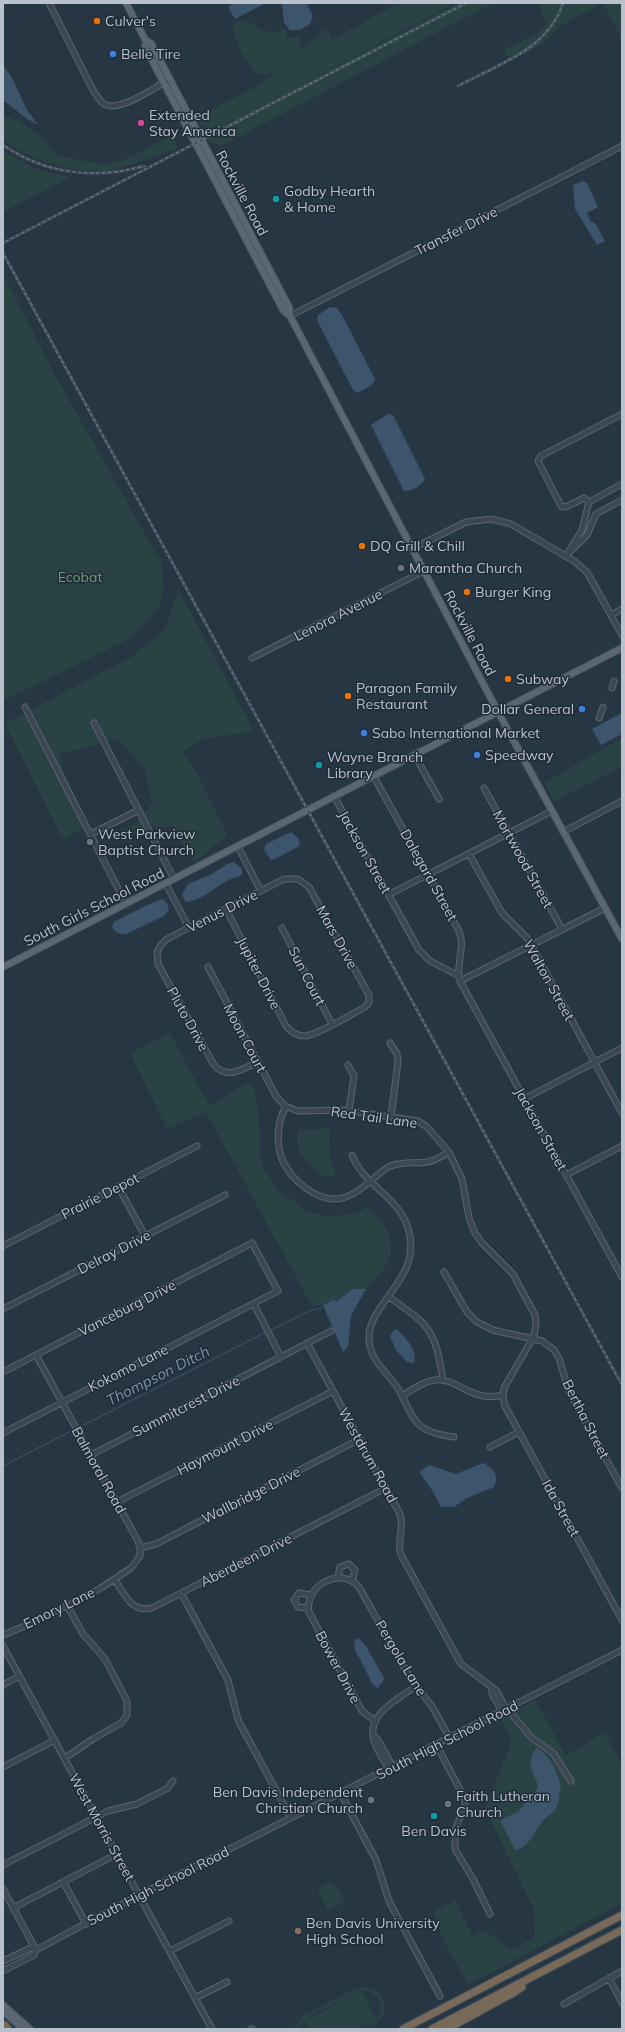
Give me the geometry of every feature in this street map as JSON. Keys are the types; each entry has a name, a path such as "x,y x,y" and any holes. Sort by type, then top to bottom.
{"highway":[{"path":"403,2029 622,1915"},
{"path":"432,2029 622,1930"},
{"path":"446,2029 513,1994 536,1976"}],"main road":[{"name":"Rockville Road","path":"126,3 146,41 151,43 289,307 290,316 498,712 622,939"},
{"name":"Rockville Road","path":"146,41 145,47 283,310 290,316"},
{"name":"South Girls School Road","path":"3,967 622,648"},
{"path":"3,2005 30,2029"},
{"path":"3,2011 23,2029"}],"street":[{"path":"49,3 94,92 103,104 110,106 124,104 170,79"},
{"name":"Transfer Drive","path":"290,316 622,146"},
{"path":"590,502 584,498 563,507 560,505 538,461 541,456 622,414"},
{"path":"566,556 582,530 590,502 622,484"},
{"path":"566,556 587,535 596,514 622,500"},
{"path":"412,548 461,523 486,519 512,525 566,556 587,572 622,635"},
{"name":"Lenora Avenue","path":"252,658 424,571"},
{"path":"611,615 622,609"},
{"path":"612,688 614,681"},
{"path":"25,707 126,904"},
{"path":"600,718 603,707"},
{"path":"94,723 174,879"},
{"path":"414,754 438,799"},
{"name":"Dalegard Street","path":"373,775 462,938 459,979"},
{"name":"Mortwood Street","path":"484,788 562,930"},
{"name":"Jackson Street","path":"334,796 422,955 459,979 622,1277"},
{"path":"563,832 622,801"},
{"path":"91,834 139,810"},
{"path":"388,895 552,811"},
{"path":"238,847 261,891"},
{"name":"Walton Street","path":"469,854 502,913 510,923 524,934 531,945 622,1113"},
{"name":"Venus Drive","path":"157,958 158,948 163,942 286,879 298,879"},
{"name":"Mars Drive","path":"298,879 309,887 368,994 369,1001 365,1007 332,1024"},
{"path":"166,884 188,928"},
{"path":"459,979 605,908"},
{"name":"Jupiter Drive","path":"226,909 286,1026 296,1034 310,1035 332,1024"},
{"name":"Sun Court","path":"282,928 332,1024"},
{"name":"Pluto Drive","path":"157,958 213,1064 218,1070 225,1073 237,1072 258,1062"},
{"name":"Moon Court","path":"208,967 276,1096 286,1107"},
{"path":"390,1043 397,1054 398,1062 391,1116"},
{"path":"524,1099 622,1048"},
{"path":"348,1065 354,1076 349,1110"},
{"path":"286,1107 280,1120 279,1151 286,1168 298,1182 318,1196 336,1199 355,1194 393,1165 429,1162 449,1152"},
{"name":"Red Tail Lane","path":"286,1107 302,1112 329,1109 349,1110 391,1116 423,1123 449,1152 462,1179 469,1218 475,1233 482,1243 513,1274 521,1288 536,1320 536,1329 533,1338"},
{"name":"Prairie Depot","path":"3,1246 197,1146"},
{"path":"566,1175 622,1146"},
{"path":"352,1155 360,1171 398,1207 407,1223 411,1239 407,1270 373,1319 369,1340 374,1357 394,1381 414,1419 423,1429 434,1434 454,1437"},
{"path":"118,1186 145,1236"},
{"name":"Delray Drive","path":"3,1309 225,1195"},
{"name":"Vanceburg Drive","path":"3,1372 252,1244 278,1291 254,1304"},
{"name":"Bertha Street","path":"444,1272 467,1312 477,1322 493,1330 533,1338 547,1344 556,1353 569,1392 622,1488"},
{"path":"389,1296 416,1317 431,1333 438,1351 443,1380"},
{"path":"254,1304 281,1357 331,1331"},
{"name":"Kokomo Lane","path":"3,1433 254,1304"},
{"path":"402,1396 429,1381 443,1380 476,1395 489,1397 503,1395 506,1385 533,1338"},
{"name":"Westdrum Road","path":"307,1344 360,1439 401,1517 399,1544 401,1555 461,1664 492,1688 492,1693 532,1738 552,1752 571,1780"},
{"name":"Balmoral Road","path":"36,1355 117,1502 140,1548"},
{"name":"Summitcrest Drive","path":"91,1455 281,1357"},
{"name":"Haymount Drive","path":"117,1502 333,1391"},
{"name":"Ida Street","path":"503,1395 505,1406 622,1620"},
{"path":"490,1447 519,1432"},
{"name":"Wallbridge Drive","path":"140,1548 156,1544 360,1439"},
{"name":"Aberdeen Drive","path":"115,1580 129,1601 142,1609 152,1608 386,1488"},
{"path":"115,1580 135,1565 140,1556 140,1548"},
{"name":"Pergola Lane","path":"325,1582 338,1577 340,1567 349,1564 355,1570 352,1581 361,1590 416,1686 433,1708 449,1737"},
{"path":"338,1577 352,1581"},
{"name":"Emory Lane","path":"3,1635 67,1605 115,1580"},
{"name":"Bower Drive","path":"325,1582 315,1589 311,1595 301,1593 295,1598 295,1603 298,1607 308,1608 362,1711 375,1721"},
{"path":"181,1594 228,1680 238,1720 291,1818"},
{"path":"308,1608 311,1595"},
{"path":"64,1758 122,1722 127,1715 128,1703 105,1659 84,1636 67,1605"},
{"name":"West Morris Street","path":"3,1646 212,2029"},
{"name":"South High School Road","path":"3,1971 34,1955 36,1950 140,1895 622,1650"},
{"path":"3,1685 19,1676"},
{"path":"391,1768 374,1742 373,1735 375,1721 381,1712 416,1686"},
{"path":"3,1766 54,1740"},
{"path":"436,1744 465,1799 465,1805 455,1830 455,1849 473,1879 490,1914"},
{"path":"3,1865 97,1816 109,1811 136,1804 168,1788 173,1781"},
{"path":"341,1794 376,1860 389,1901 440,1996"},
{"path":"13,1908 117,1854"},
{"path":"64,1882 86,1924"},
{"path":"3,1889 36,1950"},
{"path":"170,1951 229,1921"},
{"name":"South High School Road","path":"3,1961 31,1948 36,1950"},
{"path":"564,2004 622,1971"},
{"path":"609,1978 622,2003"},
{"path":"195,1998 227,1982"}],"green space":[{"path":"399,3 454,3 296,87 458,3 493,3 221,146 210,142 196,118 261,84 279,68 269,74 264,75 257,73 253,69 248,63 232,28 236,22 246,20 263,31 279,32 282,27 286,30 287,38 298,36 302,48 287,62 326,28 333,39"},
{"path":"538,3 602,3 560,26 543,44 511,61 503,50 537,33 546,24"},
{"path":"603,3 622,3 622,39"},
{"path":"3,114 25,125 39,135 55,154 86,161 108,163 122,161 172,135 178,148 120,168 111,170 84,171 54,165 40,160 26,154 3,140"},
{"path":"3,151 34,168 70,177 3,212"},
{"name":"Ecobat","path":"3,273 56,377 161,562 164,585 159,608 131,638 3,701"},
{"path":"178,589 254,731 203,739 183,751 198,775 227,835 194,862 175,834 173,825 160,828 150,824 126,841 123,829 137,822 152,803 144,768 117,739 60,754 63,769 86,826 63,839 5,723 132,657 165,629"},
{"path":"622,738 622,767 554,801 544,783"},
{"path":"170,1033 209,1106 247,1083 253,1087 259,1118 261,1163 277,1190 308,1211 329,1217 356,1213 367,1207 384,1225 390,1238 390,1255 384,1269 366,1289 353,1289 337,1301 333,1300 323,1305 312,1306 206,1112 167,1129 130,1053"},
{"path":"328,1128 331,1131 329,1151 335,1176 330,1177 319,1173 309,1164 299,1150 298,1143 298,1131"},
{"path":"535,1700 566,1755 605,1733 622,1765 622,1903 468,1985 444,1941 433,1912 456,1900 472,1936 484,1930 511,1949 534,1938 535,1912 485,1808 512,1742 500,1717"},
{"path":"331,1881 337,1887 345,1902 328,1911 319,1893 319,1888"},
{"path":"367,1987 376,1991 382,1997 384,2003 382,2018 377,2023 360,2029 375,2020 357,2029 309,2029 305,2021 362,1992 376,2019 380,2010 379,2000 373,1994 363,1991 307,2018 299,2029 295,2029 299,2020 305,2014 358,1988"}],"water":[{"path":"235,3 266,3 235,19 229,9 229,6"},
{"path":"282,3 306,3 313,16 310,24 300,30 290,30 284,23"},
{"path":"3,65 11,76 27,110 38,125 3,101"},
{"path":"582,181 587,183 598,207 587,213 590,221 596,224 605,241 597,245 575,209 573,185"},
{"path":"330,307 337,308 342,315 375,379 372,385 357,393 353,390 317,320 318,315"},
{"path":"388,414 393,415 425,479 419,486 411,490 404,491 371,425"},
{"path":"622,713 622,734 601,745 592,729"},
{"path":"291,832 298,838 300,844 298,847 271,860 264,850 266,844"},
{"path":"234,862 242,869 242,874 240,876 226,881 200,898 186,902 182,895 188,884 212,874 227,864"},
{"path":"162,899 167,903 169,910 164,916 126,934 118,933 112,927 114,922"},
{"path":"353,1289 366,1289 351,1316 348,1347 343,1352 323,1305 333,1300 337,1301"},
{"path":"395,1329 398,1330 413,1349 415,1358 414,1363 407,1362 396,1350 390,1336"},
{"path":"483,1463 492,1469 496,1476 496,1483 494,1487 467,1498 454,1507 441,1507 432,1490 419,1472 429,1465 456,1474"},
{"path":"358,1638 366,1646 384,1678 378,1688 373,1685 355,1650 354,1641"},
{"path":"536,1748 553,1764 561,1787 558,1803 555,1810 544,1819 529,1842 516,1850 501,1822 504,1818 518,1812 538,1788 531,1768 531,1760"}],"waterway":[{"name":"Thompson Ditch","path":"269,1331 311,1310 323,1308"},
{"name":"Thompson Ditch","path":"78,1428 266,1332"},
{"name":"Thompson Ditch","path":"3,1466 75,1429"}],"railway":[{"path":"3,243 466,3"},
{"path":"458,86 505,63 534,44 556,19 563,3"},
{"path":"3,145 19,155 36,162 71,172 108,173 144,166"},
{"path":"3,253 622,1385"}],"place":[{"name":"Culver's","path":"97,21"},
{"name":"Belle Tire","path":"113,54"},
{"name":"Extended Stay America","path":"141,123"},
{"name":"Godby Hearth & Home","path":"276,199"},
{"name":"DQ Grill & Chill","path":"362,546"},
{"name":"Marantha Church","path":"401,568"},
{"name":"Burger King","path":"467,592"},
{"name":"Subway","path":"508,679"},
{"name":"Paragon Family Restaurant","path":"348,696"},
{"name":"Dollar General","path":"582,709"},
{"name":"Sabo International Market","path":"364,733"},
{"name":"Speedway","path":"477,755"},
{"name":"Wayne Branch Library","path":"319,765"},
{"name":"West Parkview Baptist Church","path":"90,842"},
{"name":"Ben Davis Independent Christian Church","path":"371,1800"},
{"name":"Faith Lutheran Church","path":"448,1804"},
{"name":"Ben Davis","path":"434,1816"},
{"name":"Ben Davis University High School","path":"298,1931"}]}
